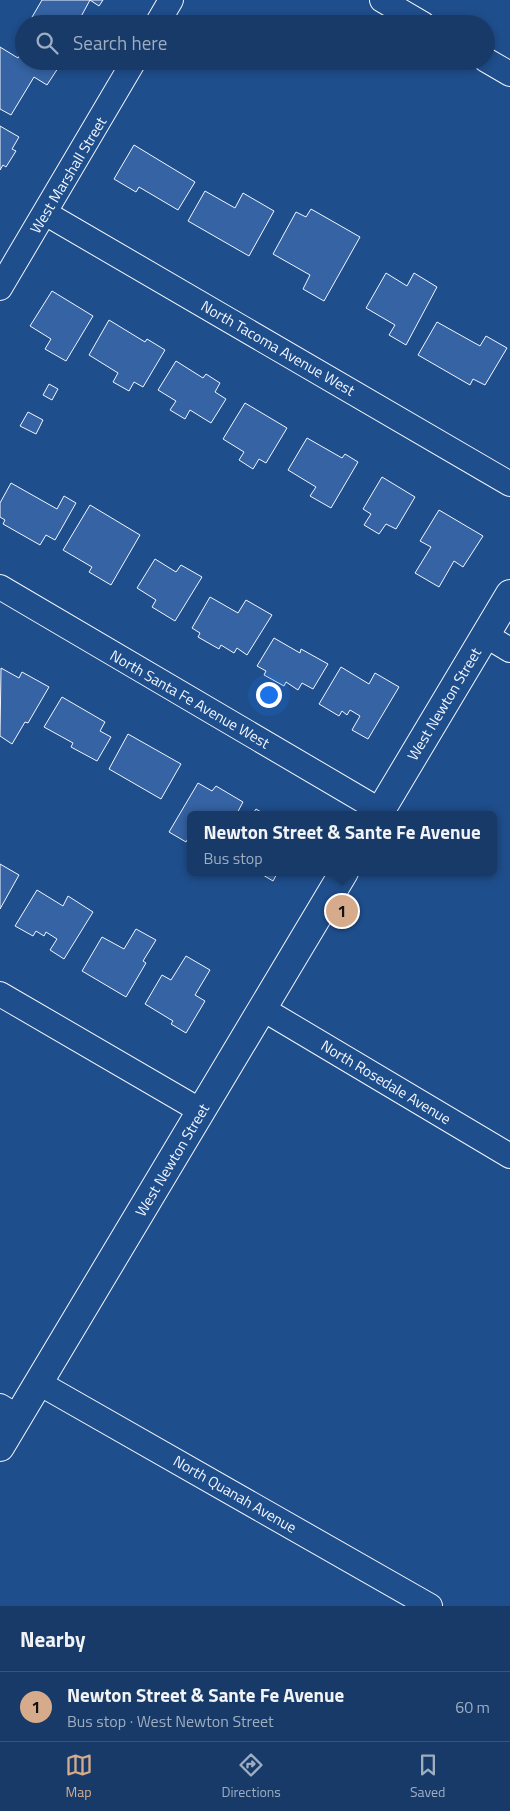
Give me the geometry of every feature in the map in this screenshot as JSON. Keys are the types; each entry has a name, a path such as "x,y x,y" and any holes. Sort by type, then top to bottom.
{"street":[{"path":"161,15 170,0"},
{"path":"382,0 408,15"},
{"path":"495,65 510,74"},
{"name":"West Marshall Street","path":"0,288 129,70"},
{"name":"North Tacoma Avenue West","path":"45,213 510,484"},
{"name":"North Santa Fe Avenue West","path":"0,587 377,811"},
{"name":"West Newton Street","path":"381,811 510,594"},
{"path":"486,636 510,650"},
{"name":"West Newton Street","path":"0,1447 9,1411 39,1383 342,876"},
{"path":"0,994 201,1111"},
{"name":"North Rosedale Avenue","path":"263,1009 510,1156"},
{"name":"North Quanah Avenue","path":"39,1383 430,1606"}],"building":[{"path":"42,0 90,0 82,15 33,15"},
{"path":"90,0 103,0 99,6"},
{"path":"0,47 15,56 15,70 57,70 47,85 34,77 11,115 0,109"},
{"path":"0,126 19,137 12,149 16,151 6,167 3,165 0,170"},
{"path":"134,145 195,182 178,210 139,187 136,192 114,179"},
{"path":"205,191 235,208 243,193 274,211 249,256 188,221"},
{"path":"311,209 360,237 324,301 303,289 310,275 273,254 296,212 306,217"},
{"path":"386,273 407,286 414,273 437,287 406,345 389,335 395,325 366,308"},
{"path":"52,291 93,316 66,361 45,349 51,339 30,326"},
{"path":"109,320 145,342 147,339 165,350 143,387 134,382 129,391 113,382 118,373 89,355"},
{"path":"437,322 480,346 486,336 507,348 485,385 473,379 470,385 418,355"},
{"path":"176,361 203,378 206,374 220,383 215,392 226,399 211,423 190,410 185,419 170,410 176,401 158,390"},
{"path":"49,384 58,389 52,400 43,395"},
{"path":"245,403 287,428 266,463 259,459 253,469 239,460 244,452 223,439"},
{"path":"28,412 43,420 36,434 20,426"},
{"path":"307,438 342,458 345,454 358,462 331,508 310,496 316,487 288,470"},
{"path":"382,477 415,497 396,529 386,524 379,534 364,525 371,514 363,509"},
{"path":"11,483 57,509 64,496 76,503 55,540 46,535 40,545 3,524 5,520 0,517 0,503"},
{"path":"90,505 140,535 111,585 89,572 92,567 63,550"},
{"path":"439,510 483,536 463,567 454,561 439,587 415,573 431,547 420,541"},
{"path":"155,559 176,572 181,565 202,577 175,621 152,607 156,600 137,588"},
{"path":"210,597 238,613 246,600 272,615 247,655 237,648 234,653 221,645 219,649 198,637 200,633 192,628"},
{"path":"274,638 300,653 301,649 328,664 313,689 302,683 298,690 286,682 284,686 264,675 266,671 257,666"},
{"path":"341,667 369,684 375,673 399,687 368,739 352,730 360,716 350,710 347,715 342,711 339,716 319,704"},
{"path":"1,668 19,678 22,672 49,687 28,723 25,722 12,744 0,736"},
{"path":"62,697 105,722 100,731 111,737 97,761 71,747 73,743 44,727"},
{"path":"128,734 181,764 161,799 109,769"},
{"path":"198,783 212,791 216,786 243,802 238,811 187,811 186,842 169,832"},
{"path":"0,864 19,875 0,909"},
{"path":"265,876 276,876 273,881"},
{"path":"37,890 63,906 68,896 93,912 64,959 50,950 57,939 46,932 44,936 36,931 33,936 15,926"},
{"path":"136,929 156,940 143,961 146,963 126,997 82,971 102,937 124,949"},
{"path":"186,956 210,970 195,995 205,1001 186,1033 171,1024 173,1021 145,1004 162,975 171,980"}],"place":[{"name":"Newton Street & Sante Fe Avenue","path":"342,911"}]}
